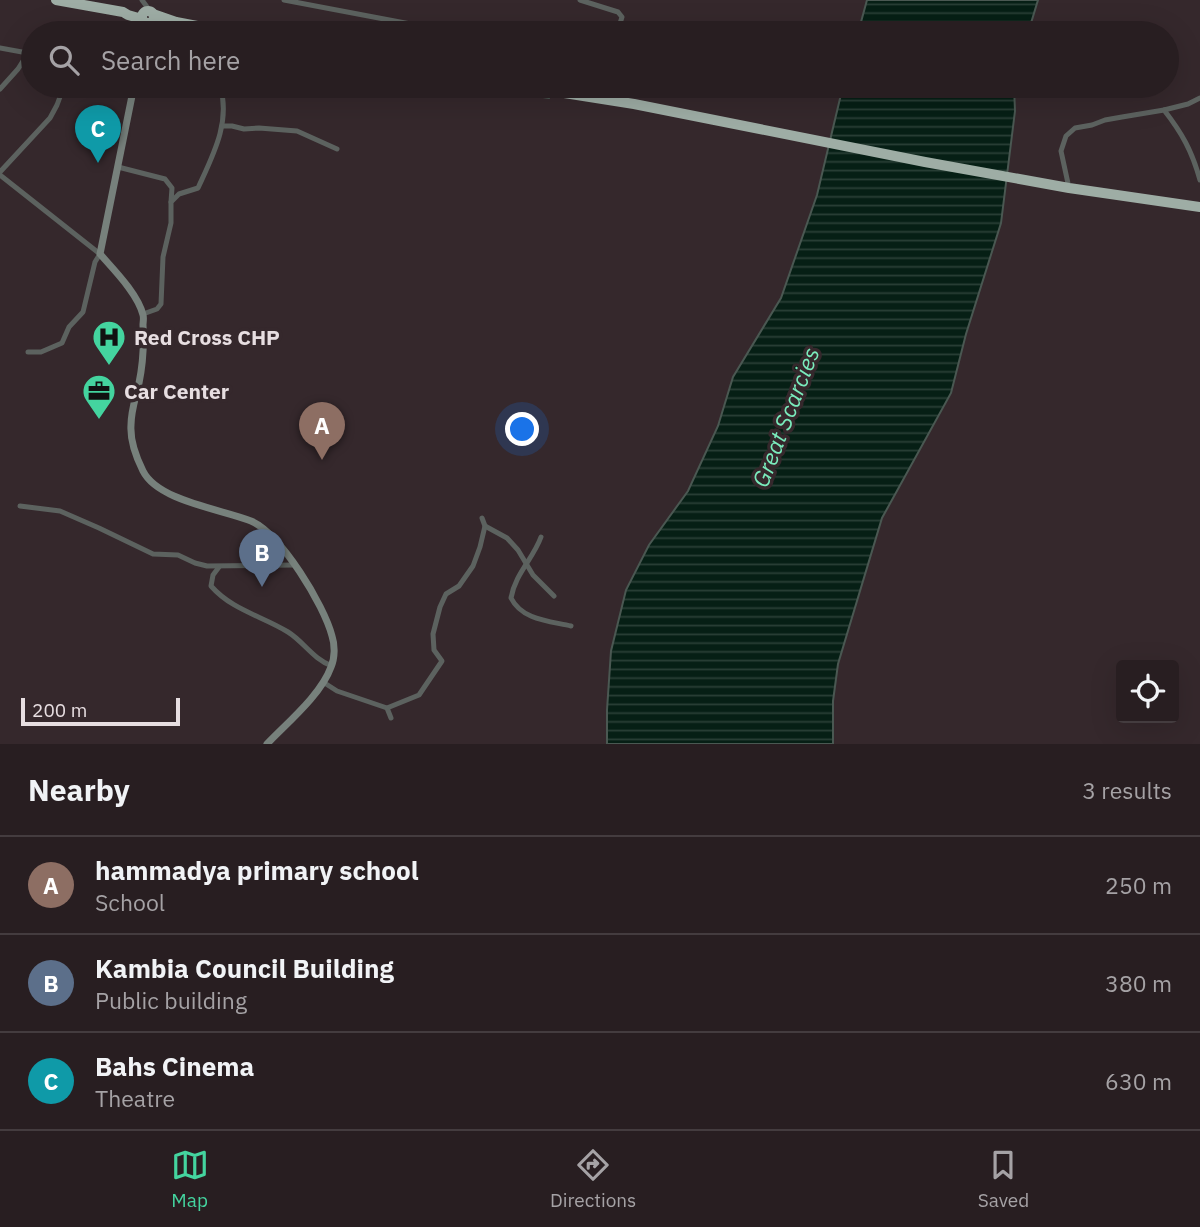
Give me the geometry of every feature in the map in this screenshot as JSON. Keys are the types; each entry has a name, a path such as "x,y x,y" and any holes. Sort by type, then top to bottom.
{"highway":[{"path":"56,0 123,12 129,10 148,21"},
{"path":"597,98 925,162 1069,188 1200,207"}],"main road":[{"path":"132,98 100,254 129,287 143,314 145,338 131,427 142,470 148,480 181,499 253,522 269,532 295,565 332,634 332,666 323,682 267,744"}],"street":[{"path":"142,0 148,21"},
{"path":"284,0 407,21"},
{"path":"580,0 618,12 622,17 621,21"},
{"path":"0,48 21,52"},
{"path":"0,89 21,66"},
{"path":"1069,188 1060,151 1066,136 1075,128 1164,110 1188,104 1200,97"},
{"path":"28,352 41,352 62,343 69,327 83,312 95,262 100,254 0,173 44,126 60,98"},
{"path":"171,202 179,194 198,188 222,126 223,98"},
{"path":"1164,110 1186,142 1200,180"},
{"path":"222,126 297,131 337,149"},
{"path":"118,167 165,179 172,188 171,223 163,257 161,304 157,309 143,314"},
{"path":"20,506 60,511 153,554 178,555 208,566 295,565"},
{"path":"323,682 337,691 387,708 419,695 442,661 434,650 433,634 440,607 446,594 459,586 473,566 485,526 482,518"},
{"path":"485,526 508,538 526,565 554,596"},
{"path":"541,537 513,587 511,598 528,616 570,626"},
{"path":"219,567 213,575 211,586 219,595 236,607 290,633 313,655 332,666"},
{"path":"387,708 391,718"}],"water":[{"path":"867,0 1038,0 1032,21 861,21"},
{"name":"Great Scarcies","path":"840,98 1014,98 1001,223 966,334 951,393 882,518 838,664 833,701 833,744 607,744 611,651 626,590 649,545 688,491 718,426 733,377 781,298 817,195"}],"place":[{"name":"Bahs Cinema","path":"98,163"},
{"name":"Red Cross CHP","path":"109,367"},
{"name":"Car Center","path":"99,421"},
{"name":"hammadya primary school","path":"322,460"},
{"name":"Kambia Council Building","path":"262,587"}]}
